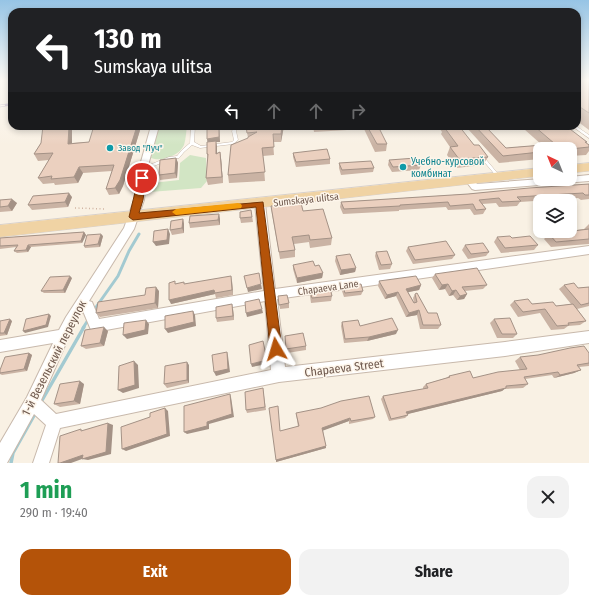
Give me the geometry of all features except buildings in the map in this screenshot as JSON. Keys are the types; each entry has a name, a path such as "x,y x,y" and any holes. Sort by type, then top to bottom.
{"main road":[{"path":"577,168 589,167"},
{"name":"Sumskaya ulitsa","path":"0,231 260,204 533,173"}],"street":[{"name":"1-й Везельский переулок","path":"0,458 32,402 64,335 129,229 138,200 143,169 154,130"},
{"path":"469,180 475,188 589,178"},
{"path":"260,204 279,375"},
{"name":"Chapaeva Lane","path":"81,305 88,306 95,326 270,295 589,250"},
{"path":"0,346 64,335"},
{"name":"Chapaeva Street","path":"54,422 279,375 505,349 589,336"},
{"path":"32,402 54,422 41,463"}],"lane":[{"path":"143,169 170,158 178,157 183,150 192,143 193,130"},
{"path":"192,143 200,147 233,143 236,140 235,130"},
{"path":"579,130 589,137"},
{"path":"480,154 498,176"}],"path":[{"path":"75,208 106,209"}],"green space":[{"path":"156,130 187,130 186,138 182,149 165,159 151,158"},
{"path":"190,155 206,158 207,181 201,188 150,192 149,188 152,183 179,180 180,163"}],"waterway":[{"path":"94,310 118,276 129,251 139,234"},
{"path":"83,328 88,320"},
{"path":"41,402 84,327"},
{"path":"11,463 13,453 36,412"}],"railway":[{"path":"0,106 8,105"}],"slow traffic":[{"path":"176,212 238,206"}],"place":[{"name":"Завод \"Луч\"","path":"110,148"},
{"name":"Учебно-курсовой комбинат","path":"403,167"}],"route":[{"path":"142,178 133,217 260,204 259,209 276,349"}]}
